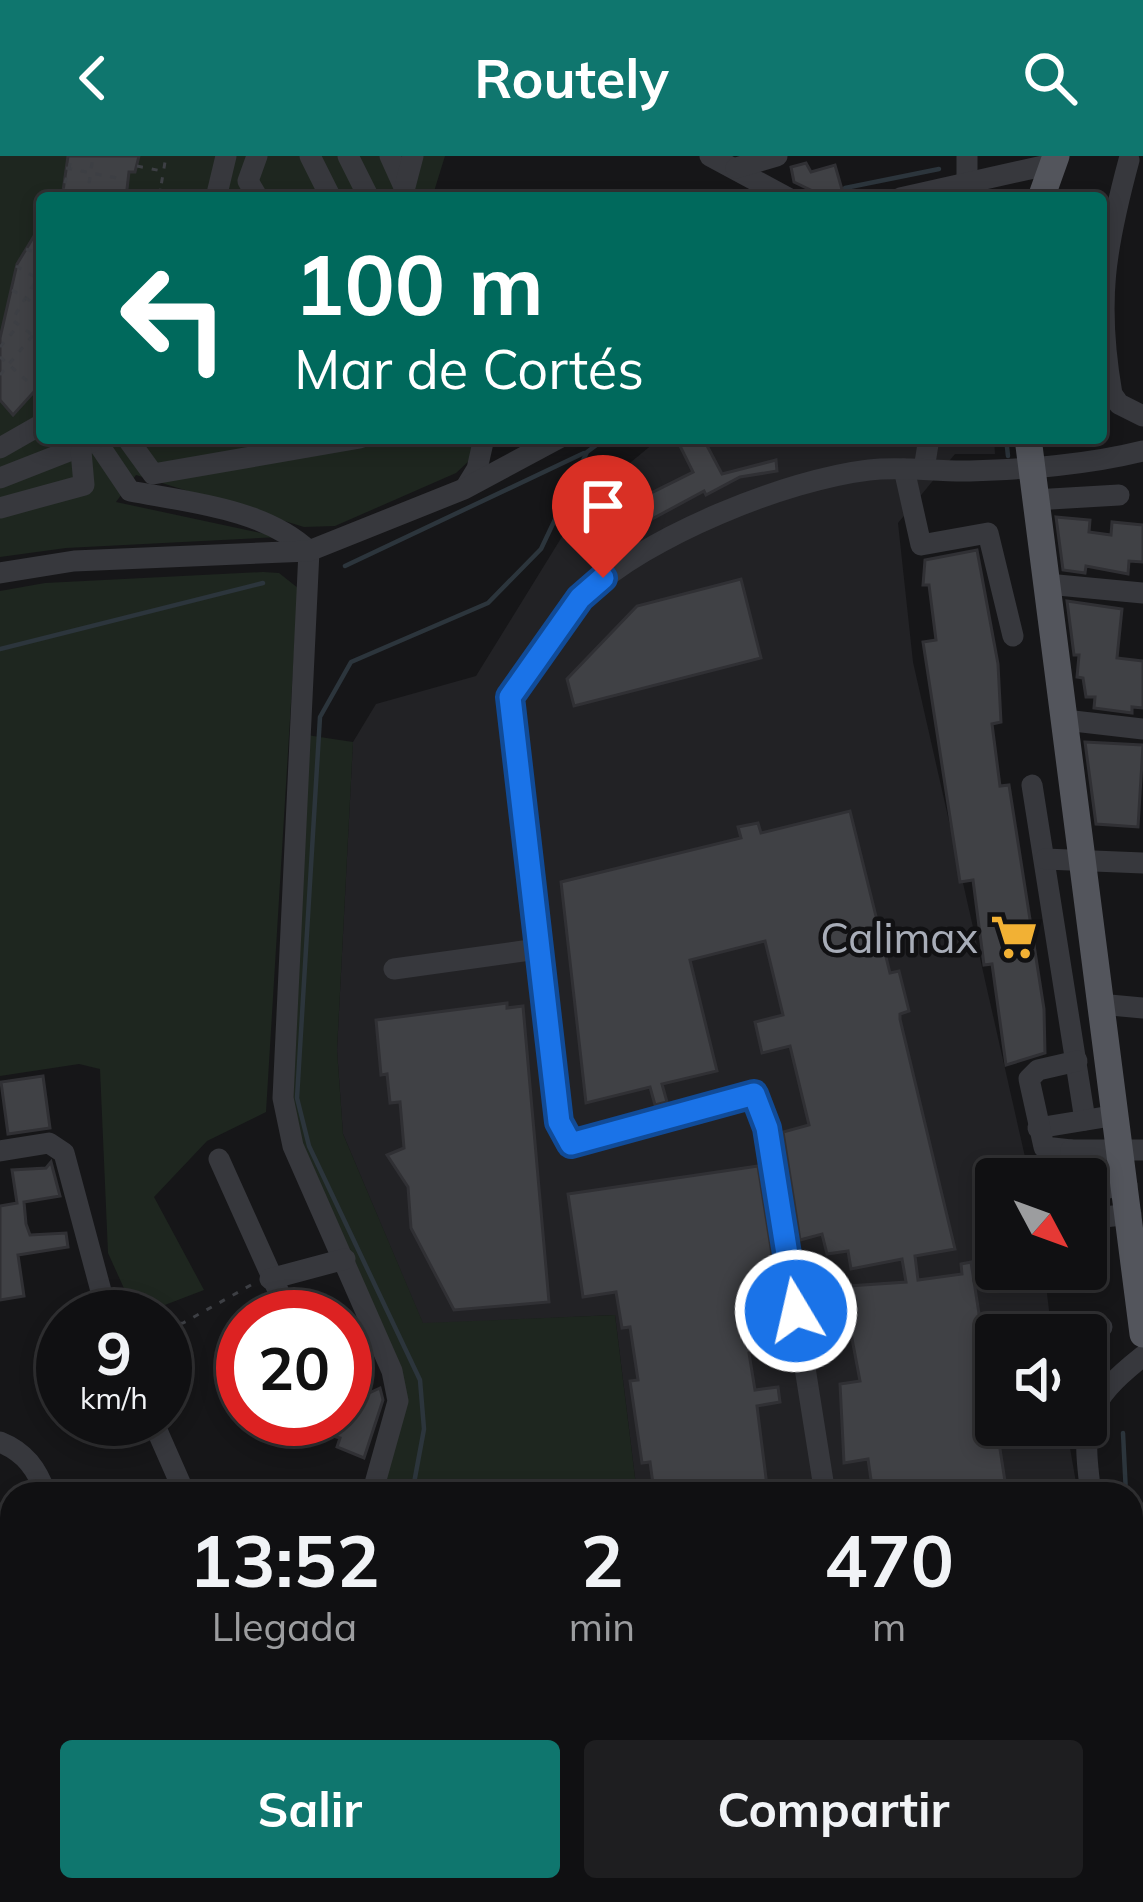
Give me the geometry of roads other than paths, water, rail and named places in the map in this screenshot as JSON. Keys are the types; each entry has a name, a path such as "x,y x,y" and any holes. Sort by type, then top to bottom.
{"main road":[{"path":"1043,192 1054,160"},
{"path":"1028,444 1099,1004 1118,1115 1133,1149 1127,1185 1142,1289 1143,1334"}],"street":[{"path":"215,192 226,156"},
{"path":"254,192 248,181 256,156"},
{"path":"310,156 328,192"},
{"path":"348,156 366,192"},
{"path":"390,156 403,192"},
{"path":"403,192 412,156"},
{"path":"710,156 778,192"},
{"path":"736,168 777,156"},
{"path":"967,156 967,181"},
{"path":"924,192 1054,160"},
{"path":"1107,242 1129,160"},
{"path":"1107,344 1112,394 1119,404 1143,416"},
{"path":"0,448 36,427"},
{"path":"0,478 88,444"},
{"path":"0,508 84,485 91,444"},
{"path":"92,444 130,491 198,504 282,530 309,551"},
{"path":"131,444 153,474 326,444"},
{"path":"464,489 477,469 483,444"},
{"path":"0,573 74,561 309,551 464,489 548,444"},
{"path":"926,444 915,469 921,545 988,533 1013,636"},
{"path":"823,1482 767,1128 754,1094 571,1144 559,1122 510,697 580,598 637,555 765,495 852,473 1030,467 1103,461 1143,452"},
{"path":"1034,500 1119,495"},
{"path":"309,551 283,1098 293,1146 392,1371 398,1401 375,1482"},
{"path":"1047,584 1143,593"},
{"path":"1065,720 1143,729"},
{"path":"1032,785 1085,1120"},
{"path":"1045,859 1143,863"},
{"path":"394,969 537,949"},
{"path":"1099,1004 1143,1008"},
{"path":"1076,1061 1032,1073 1044,1148 1133,1149"},
{"path":"1038,1128 1118,1115"},
{"path":"0,1151 49,1143 64,1153 101,1290"},
{"path":"1070,1150 1071,1158"},
{"path":"219,1159 275,1290"},
{"path":"1107,1188 1127,1185"},
{"path":"1107,1217 1131,1214"},
{"path":"270,1280 345,1259"},
{"path":"1107,1384 1143,1356"},
{"path":"0,1442 21,1453 41,1482"},
{"path":"164,1446 180,1482"},
{"path":"1084,1446 1089,1482"}],"waterway":[{"path":"845,188 939,169"},
{"path":"414,1482 424,1429 420,1380 309,1146 297,1098 320,717 351,662 488,603 541,549 587,452 598,444"},
{"path":"1007,444 1008,456"},
{"path":"345,566 584,453"},
{"path":"0,649 263,583"},
{"path":"1123,1433 1125,1482"}],"place":[{"name":"Calimax","path":"1014,937"}]}
